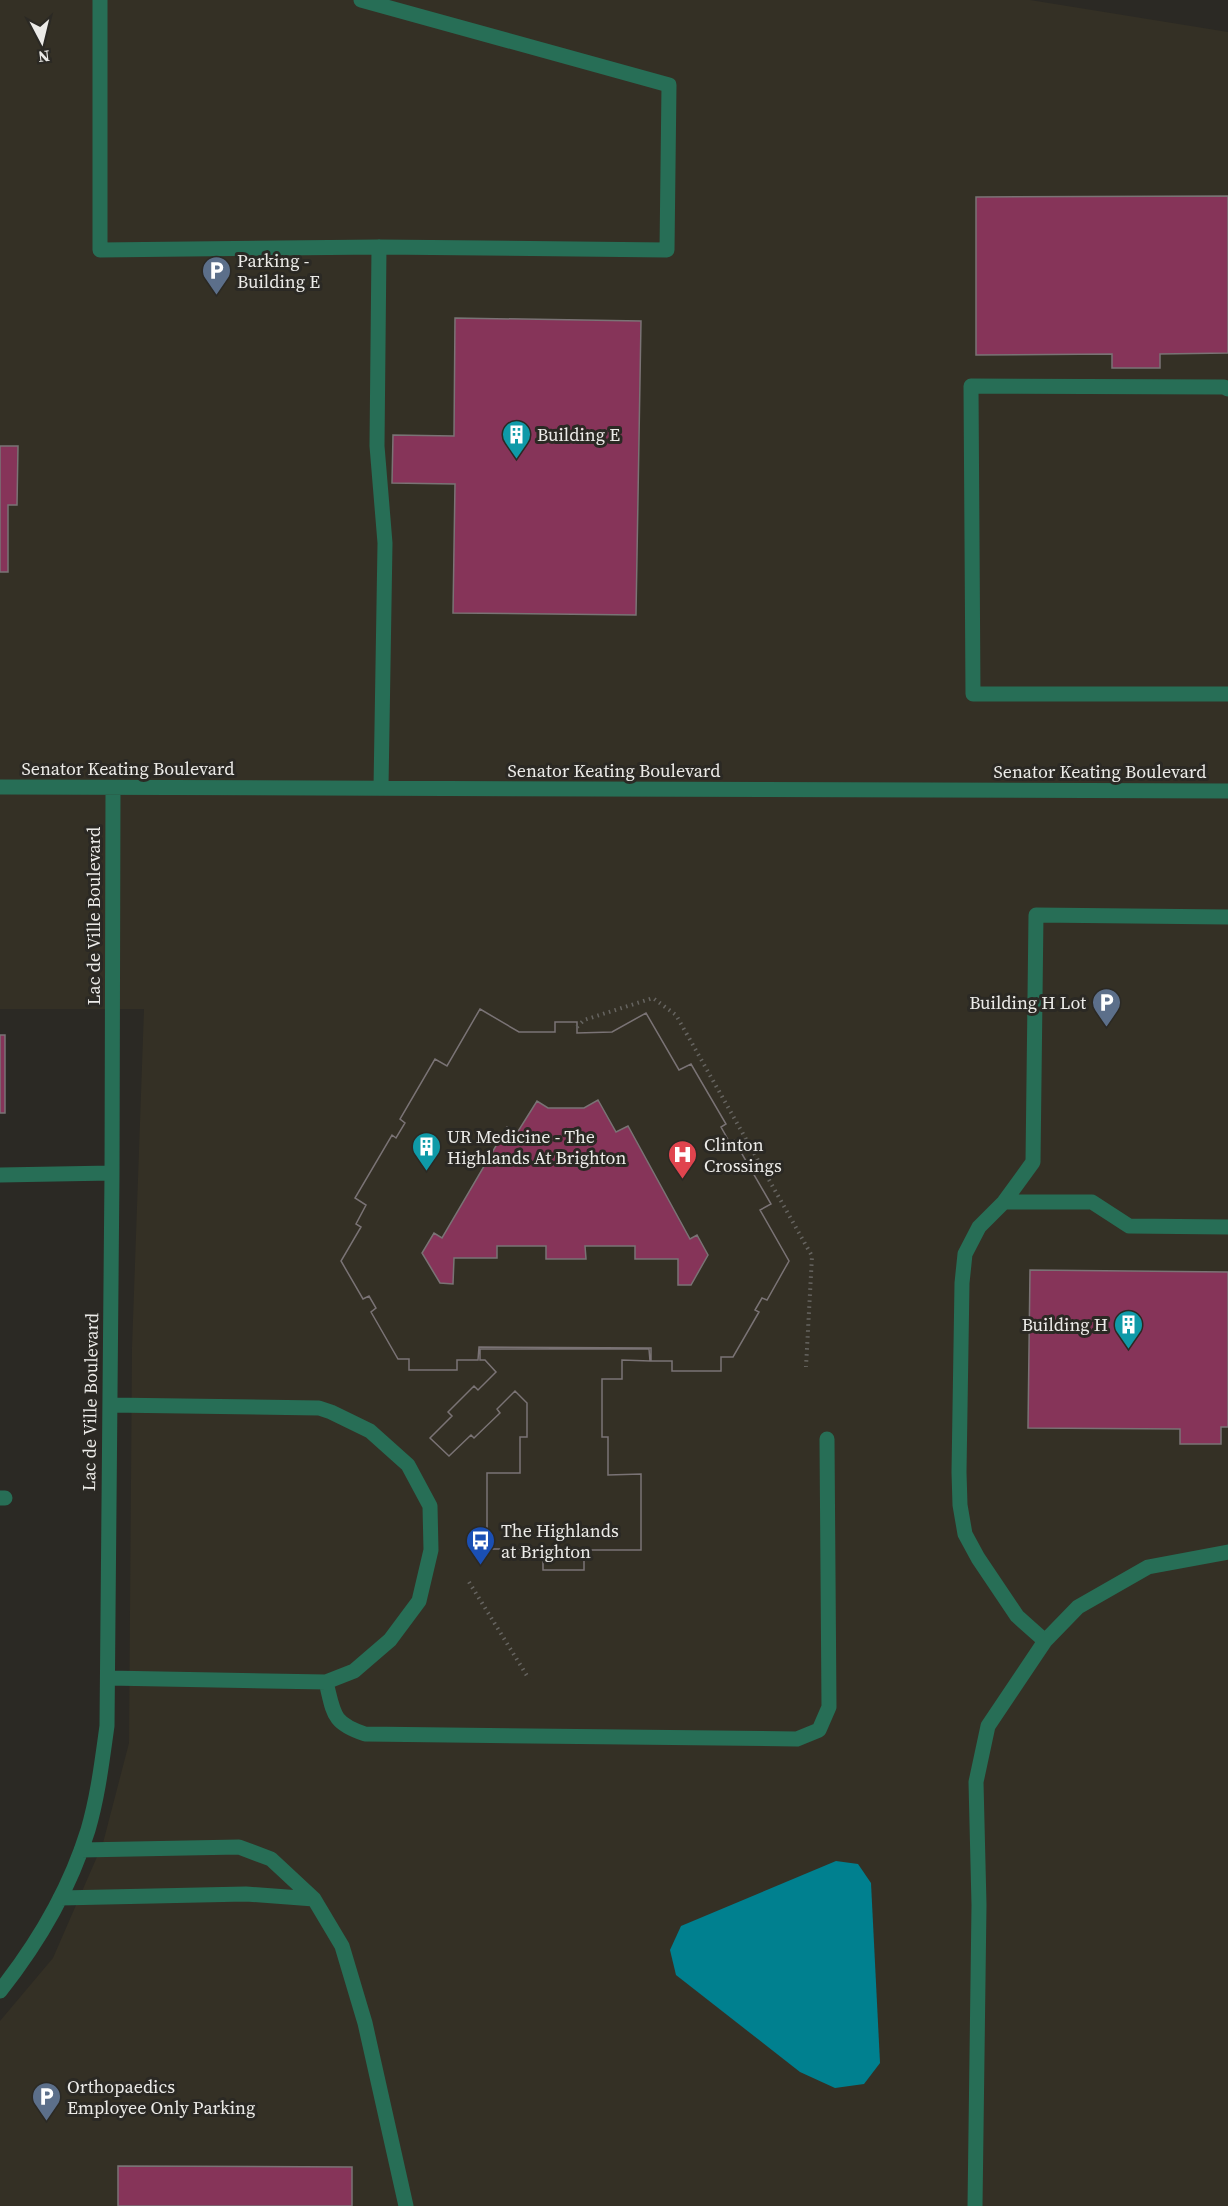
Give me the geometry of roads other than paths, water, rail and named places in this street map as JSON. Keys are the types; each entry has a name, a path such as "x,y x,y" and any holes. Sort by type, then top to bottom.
{"street":[{"path":"100,0 100,250 379,247 667,250 669,85 361,0"},
{"path":"379,247 377,446 385,543 381,788"},
{"path":"1228,389 1224,387 971,386 972,694 1228,694"},
{"name":"Senator Keating Boulevard","path":"0,787 1228,791"},
{"name":"Lac de Ville Boulevard","path":"0,1991 37,1939 60,1898 81,1850 101,1776 107,1726 113,788"},
{"path":"1045,1641 1017,1616 978,1558 965,1534 960,1505 962,1283 965,1254 979,1227 1005,1202 1033,1162 1036,915 1228,917"},
{"path":"0,1175 112,1173"},
{"path":"1005,1202 1092,1202 1129,1226 1228,1227"},
{"path":"108,1678 326,1682 354,1671 390,1640 419,1601 431,1550 429,1506 408,1465 370,1431 331,1412 319,1408 110,1405"},
{"path":"326,1682 334,1716 347,1728 366,1734 796,1739 819,1730 830,1707 826,1439"},
{"path":"975,2206 979,1905 976,1782 988,1726 1045,1641 1078,1607 1148,1567 1228,1552"},
{"path":"81,1850 239,1847 271,1859 314,1899 342,1946 364,2023 406,2206"},
{"path":"60,1898 246,1894 314,1899"}],"water":[{"path":"836,1861 858,1864 871,1883 880,2063 864,2084 835,2088 800,2072 676,1975 670,1950 681,1926"}],"place":[{"name":"Parking - Building E","path":"216,296"},
{"name":"Building E","path":"516,460"},
{"name":"Building H Lot","path":"1107,1028"},
{"name":"UR Medicine - The Highlands At Brighton","path":"426,1172"},
{"name":"Clinton Crossings","path":"683,1180"},
{"name":"Building H","path":"1129,1350"},
{"name":"The Highlands at Brighton","path":"480,1566"},
{"name":"Orthopaedics Employee Only Parking","path":"46,2122"}]}
